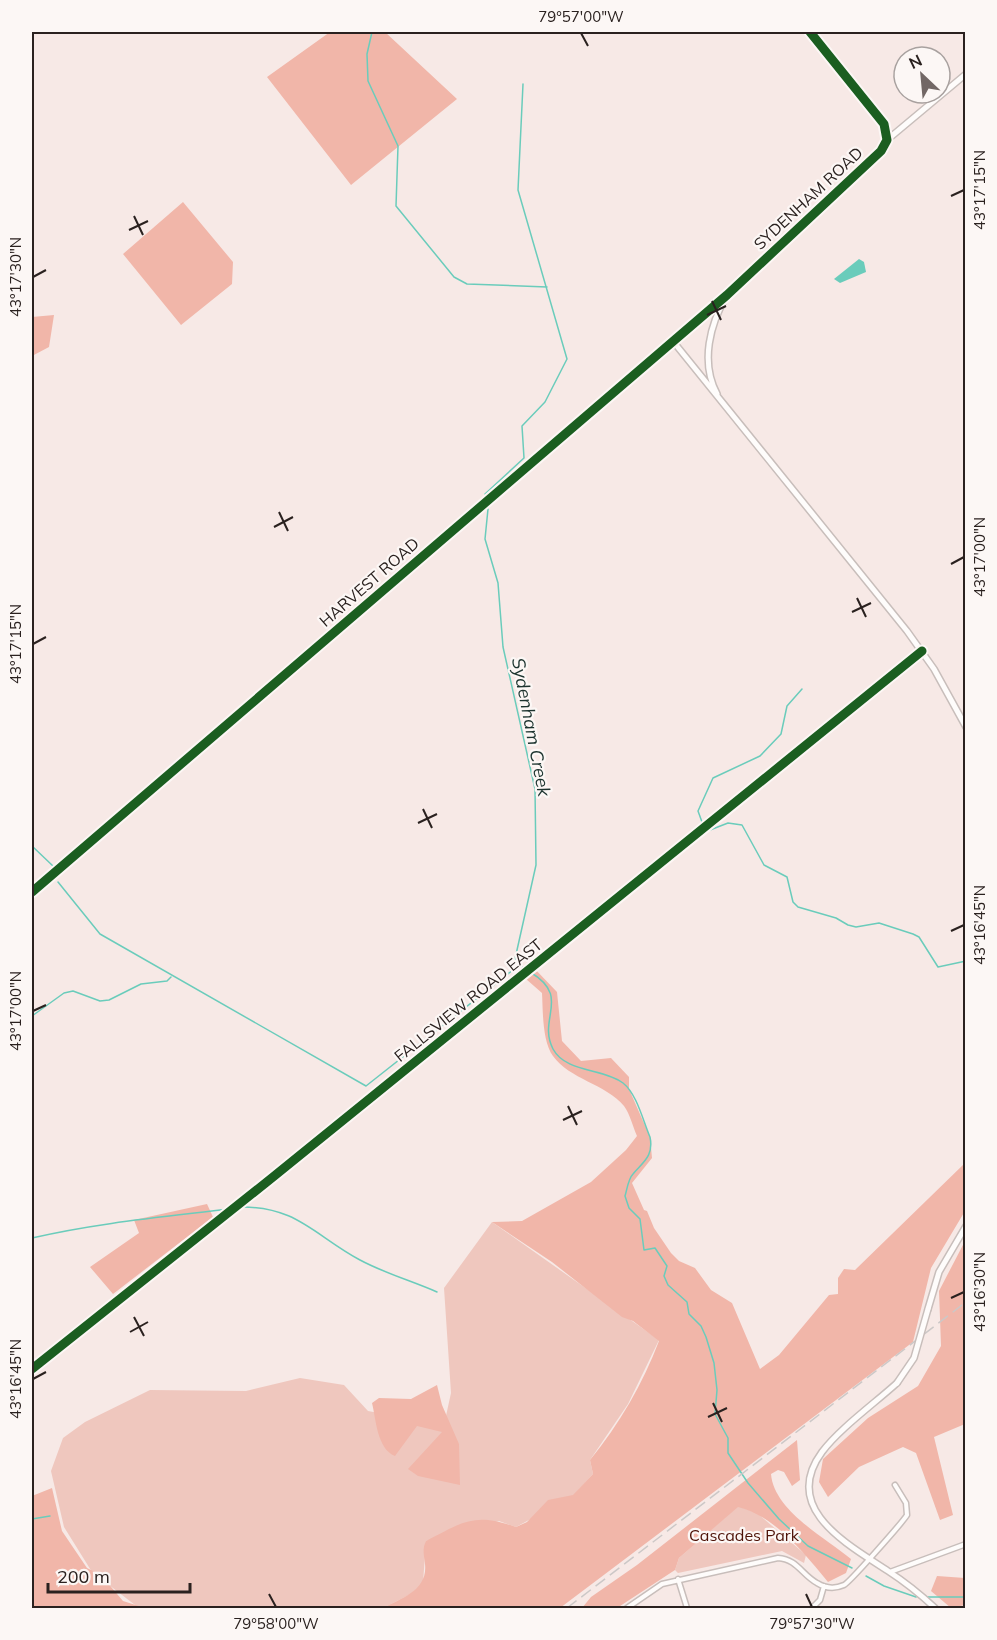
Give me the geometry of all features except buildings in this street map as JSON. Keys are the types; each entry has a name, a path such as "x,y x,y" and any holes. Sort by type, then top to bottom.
{"street":[{"path":"810,32 877,114 884,124 887,140"},
{"name":"SYDENHAM ROAD","path":"724,406 711,376 709,352 714,324 728,295 872,160 887,140 966,74"},
{"name":"HARVEST ROAD","path":"32,892 672,340 728,295"},
{"name":"SYDENHAM ROAD","path":"672,340 922,651 966,727"},
{"name":"FALLSVIEW ROAD EAST","path":"32,1369 273,1178 377,1091 922,651"},
{"path":"934,1608 890,1572 824,1524 816,1514 810,1491 814,1467 823,1450 897,1383 914,1358 939,1272 966,1226"},
{"path":"627,1608 662,1584 778,1558 794,1562 813,1581 824,1586 836,1587 848,1583 907,1515 906,1503 895,1485"},
{"path":"890,1572 966,1544"},
{"path":"678,1579 687,1608"},
{"path":"812,1608 820,1600 824,1586"}],"green space":[{"path":"492,1222 659,1340 628,1404 590,1460 593,1474 573,1496 516,1527 499,1521 426,1541 423,1583 411,1594 383,1608 139,1608 92,1572 64,1527 51,1471 63,1438 85,1422 150,1390 246,1391 300,1378 344,1385 368,1411 444,1425 451,1393 444,1288"},
{"name":"Cascades Park","path":"738,1506 757,1513 806,1555 804,1563 782,1551 678,1573 675,1570 679,1558"}],"shaded area":[{"path":"330,32 385,32 457,99 351,185 267,77"},
{"path":"183,202 233,262 232,284 181,325 123,254"},
{"path":"54,315 49,347 32,356 32,317"},
{"path":"533,967 557,992 562,1041 581,1061 611,1058 629,1077 629,1089 650,1137 652,1158 632,1183 644,1210 647,1211 654,1228 671,1253 679,1261 695,1268 711,1290 732,1303 760,1369 779,1355 829,1295 838,1294 838,1278 844,1269 855,1270 965,1163 965,1211 931,1268 913,1342 560,1608 383,1608 405,1597 418,1587 425,1573 426,1541 469,1521 489,1520 516,1527 527,1522 548,1500 573,1495 593,1474 590,1460 611,1433 629,1403 646,1372 659,1341 633,1321 622,1317 552,1262 492,1222 522,1221 591,1182 626,1150 637,1136 626,1109 616,1098 568,1070 549,1050 545,1034 542,993 526,979"},
{"path":"207,1204 213,1217 113,1294 90,1267 139,1233 134,1220"},
{"path":"965,1241 965,1424 934,1437 953,1515 940,1520 916,1453 903,1447 859,1467 828,1497 819,1482 823,1459 868,1418 918,1386 941,1346 939,1291"},
{"path":"437,1385 442,1405 459,1444 460,1485 418,1476 408,1469 442,1432 417,1426 395,1456 384,1447 376,1425 372,1403 379,1398 411,1399"},
{"path":"797,1440 800,1480 792,1486 784,1472 778,1470 771,1474 774,1487 791,1512 851,1559 846,1573 828,1582 799,1548 777,1527 752,1512 738,1507 679,1558 675,1570 617,1608 582,1608 591,1597 637,1565"},
{"path":"52,1488 62,1531 87,1568 101,1575 123,1601 145,1608 32,1608 32,1496"},
{"path":"937,1576 965,1578 965,1605 951,1608 931,1591"}],"water":[{"path":"859,259 864,262 866,272 840,283 834,279"}],"waterway":[{"path":"372,32 367,54 368,81 398,146 396,206 454,277 467,284 547,287"},
{"name":"Sydenham Creek","path":"485,494 524,458 522,426 545,402 567,359 518,190 523,84"},
{"name":"Sydenham Creek","path":"488,509 485,539 498,583 503,647 535,789 536,865 515,959 525,970"},
{"path":"702,822 698,811 713,778 760,756 781,734 787,706 802,689"},
{"path":"710,830 728,823 742,825 764,865 787,877 793,902 798,907 836,918 856,927 879,923 913,934 919,937 938,967 966,961"},
{"path":"32,846 53,866"},
{"path":"58,882 100,934 366,1086 518,966"},
{"name":"Sydenham Creek","path":"530,972 549,990 552,999 549,1038 559,1057 576,1066 615,1078 623,1083 639,1108 651,1144 647,1158 631,1176 625,1196 629,1208 640,1219 644,1250 655,1248 667,1266 664,1276 668,1285 687,1302 689,1314 701,1326 706,1337 714,1363 717,1390 715,1414 728,1438 728,1453 748,1483 779,1519 808,1546 852,1568"},
{"path":"32,1016 64,993 73,991 100,1001 109,1000 141,984 167,981 171,977"},
{"path":"240,1207 276,1211 291,1217 360,1260 437,1292"},
{"path":"32,1238 105,1224 229,1209"},
{"path":"32,1519 50,1516"},
{"name":"Sydenham Creek","path":"866,1576 884,1586 916,1597"},
{"name":"Sydenham Creek","path":"928,1597 966,1597"}],"railway":[{"path":"567,1608 966,1302"}],"cycle path":[{"path":"32,892 727,295 881,151 887,140 884,124 810,32"},
{"path":"32,1369 273,1177 922,651"}]}
